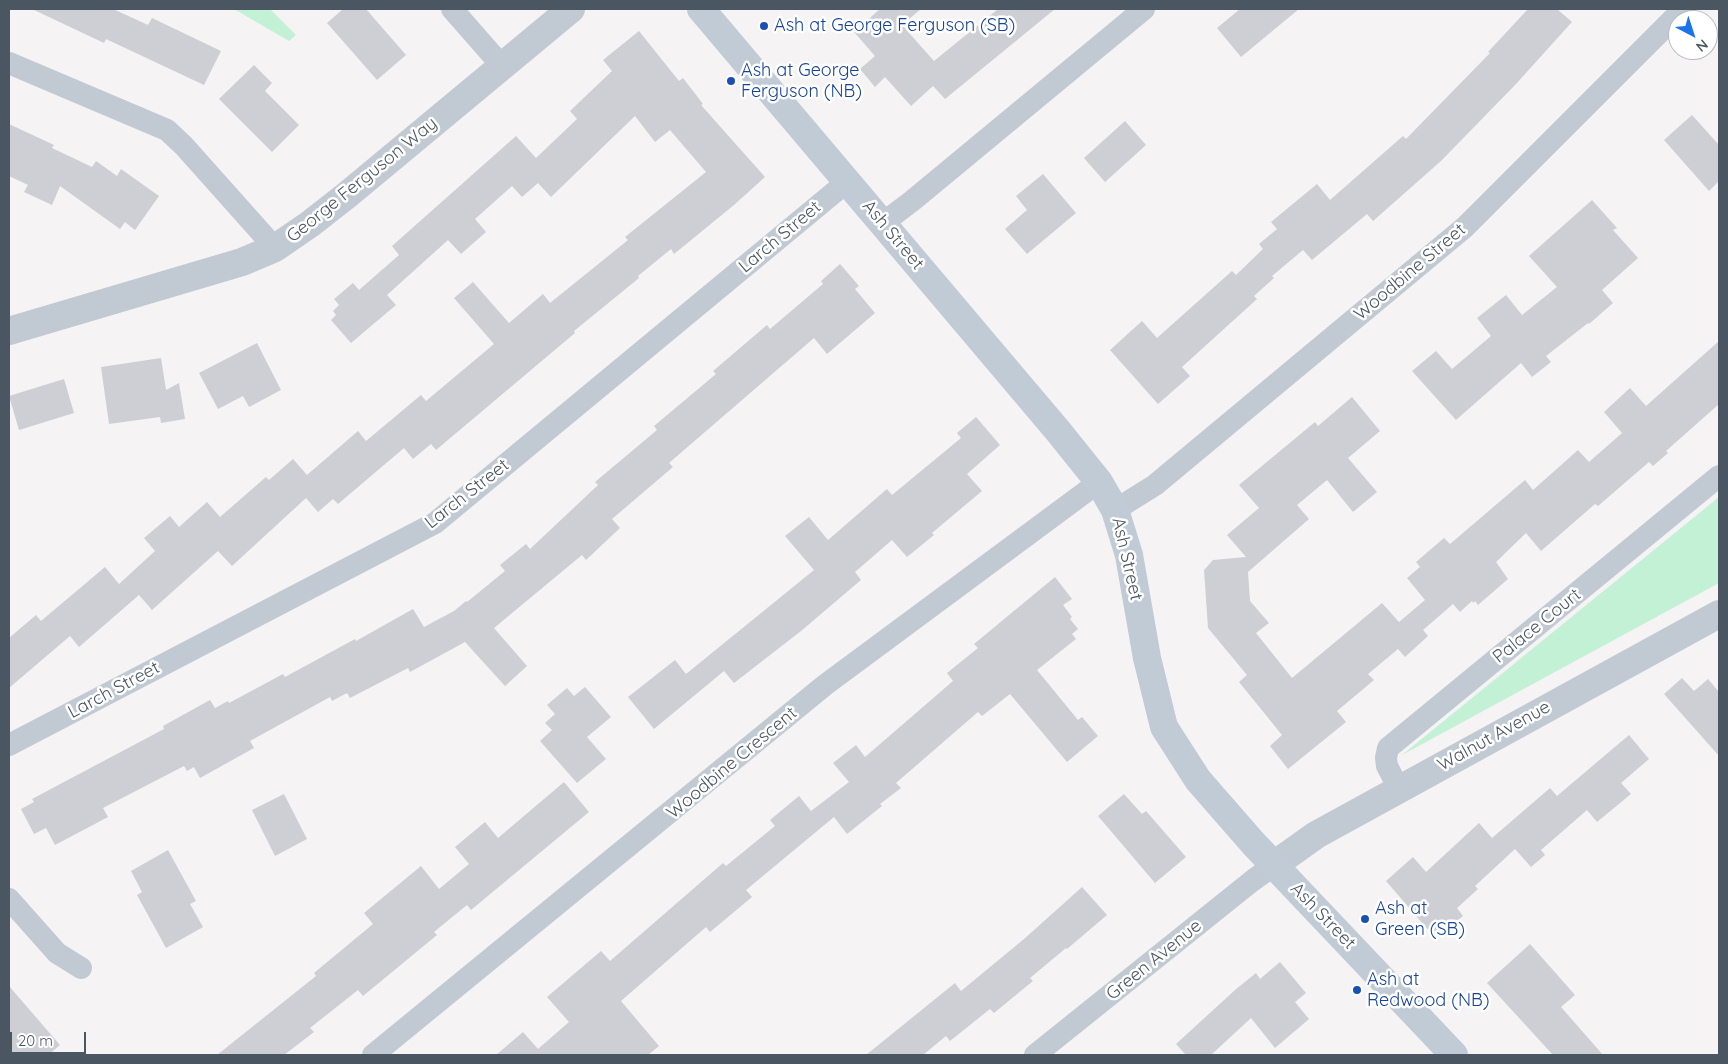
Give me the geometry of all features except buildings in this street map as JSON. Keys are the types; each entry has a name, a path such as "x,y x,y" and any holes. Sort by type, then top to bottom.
{"main road":[{"name":"Ash Street","path":"701,9 1052,423 1099,482 1116,510 1129,555 1147,658 1164,727 1198,780 1274,865 1454,1055"}],"street":[{"path":"452,9 502,66"},
{"name":"George Ferguson Way","path":"9,331 226,267 275,248 310,224 572,9"},
{"path":"883,223 912,202 1144,9"},
{"name":"Woodbine Street","path":"1116,510 1155,485 1465,227 1683,9"},
{"path":"9,63 167,130 184,146 275,248"},
{"name":"Larch Street","path":"9,745 435,523 848,181"},
{"name":"Palace Court","path":"1398,788 1387,766 1388,748 1719,476"},
{"name":"Woodbine Crescent","path":"373,1055 825,685 1099,482"},
{"name":"Walnut Avenue","path":"1274,865 1316,835 1398,788 1719,614"},
{"name":"Green Avenue","path":"1035,1055 1274,865"},
{"path":"9,899 57,954 81,968"}],"green space":[{"path":"234,9 270,9 296,35 289,41"},
{"path":"1719,497 1719,583 1402,755"}],"place":[{"name":"Ash at George Ferguson (SB)","path":"764,26"},
{"name":"Ash at George Ferguson (NB)","path":"731,81"},
{"name":"Ash at Green (SB)","path":"1365,919"},
{"name":"Ash at Redwood (NB)","path":"1357,990"}]}
